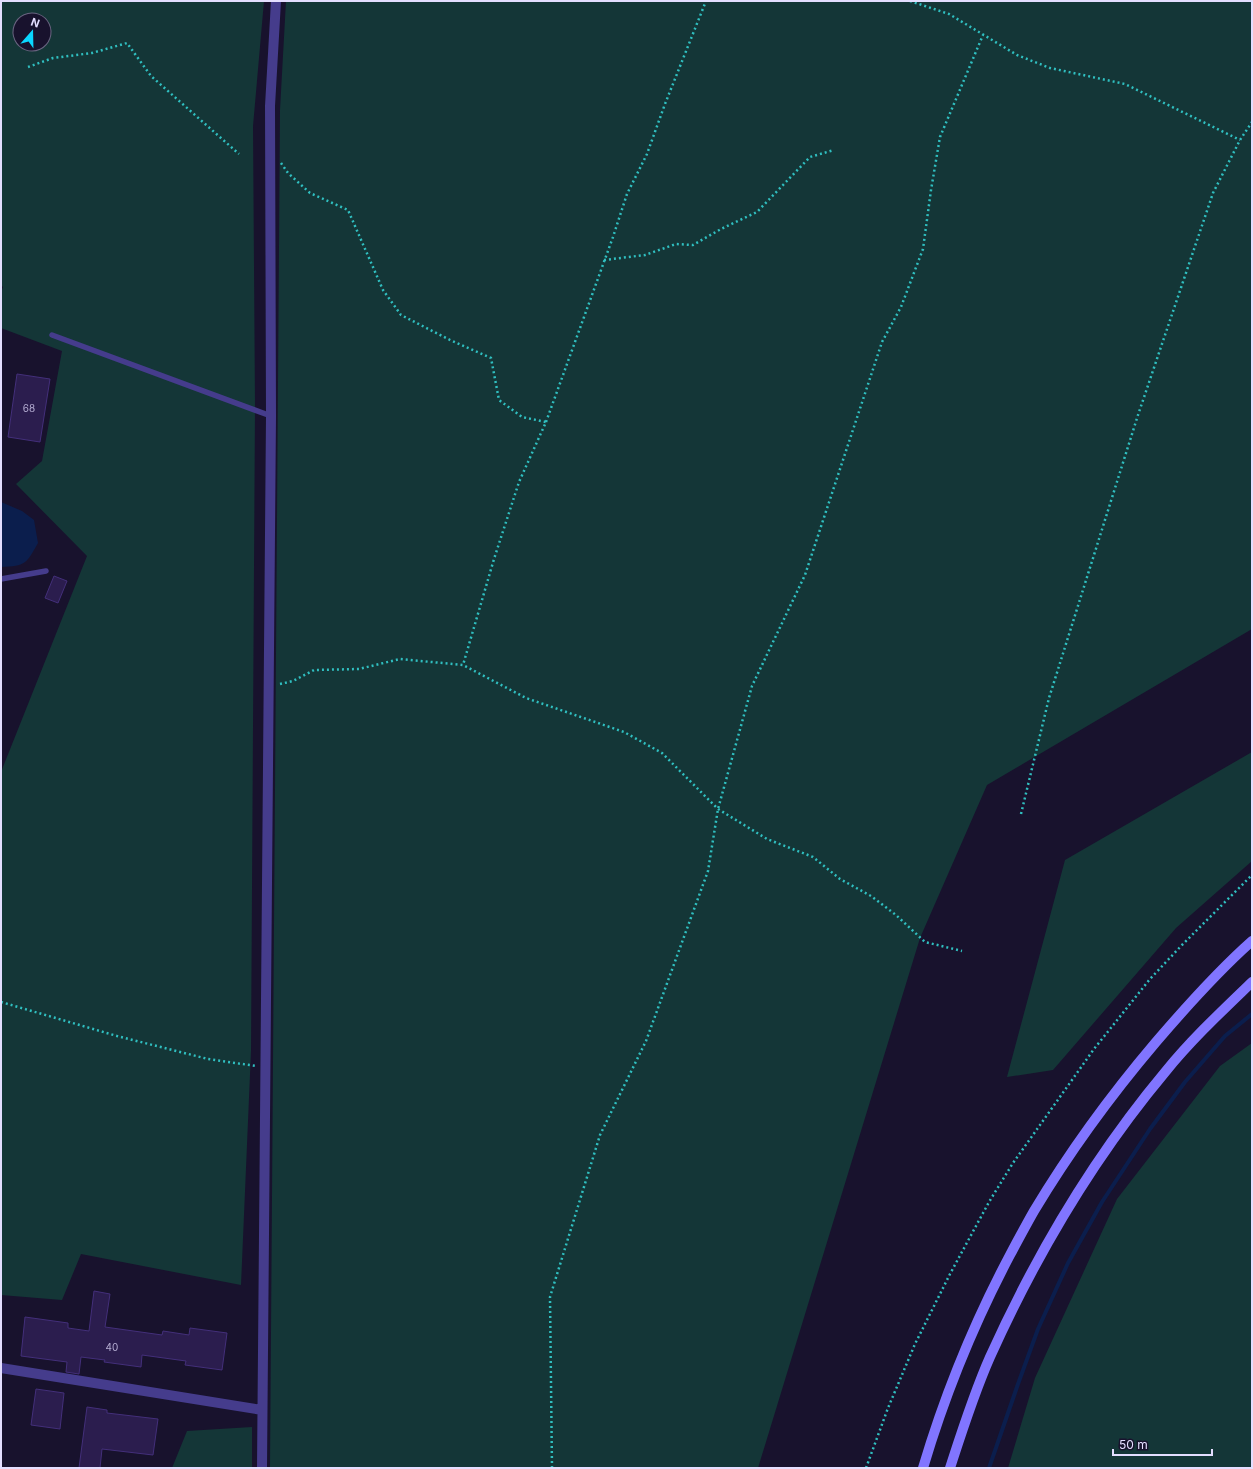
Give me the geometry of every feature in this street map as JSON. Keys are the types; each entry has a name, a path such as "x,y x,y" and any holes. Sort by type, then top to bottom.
{"street":[{"path":"262,1468 271,416 270,106 276,1"},
{"path":"922,1468 961,1358 997,1281 1034,1211 1085,1134 1124,1080 1179,1015 1252,941"},
{"path":"950,1468 968,1414 990,1358 1040,1254 1075,1196 1124,1123 1166,1070 1204,1029 1252,982"},
{"path":"1,1368 262,1410"}],"lane":[{"path":"52,335 271,416"},
{"path":"1,579 46,571"}],"path":[{"path":"463,665 494,559 519,482 546,422 627,194 647,154 706,1"},
{"path":"910,1 949,14 1017,55 1050,68 1125,84 1240,140"},
{"path":"552,1468 550,1297 600,1135 646,1041 708,871 718,809 752,686 805,575 882,342 901,307 923,249 940,137 983,35"},
{"path":"28,68 53,58 92,54 127,43 151,76 239,154"},
{"path":"1021,814 1049,698 1138,415 1214,193 1240,140 1252,122"},
{"path":"604,260 646,255 676,244 694,245 721,229 757,212 810,157 834,150"},
{"path":"280,162 288,173 310,193 348,210 383,290 400,315 491,358 499,400 522,417 546,422"},
{"path":"268,687 293,681 314,670 359,669 400,659 463,665 526,698 624,732 662,753 718,809 767,839 813,857 840,879 871,896 896,915 925,942 962,951"},
{"path":"866,1468 914,1344 989,1202 1013,1163 1094,1049 1150,980 1182,945 1252,875"},
{"path":"1,1002 117,1036 208,1059 266,1068"}],"green space":[{"path":"1,1 264,1 253,126 255,406 251,1051 241,1285 81,1254 62,1300 1,1295 1,772 87,556 16,484 42,461 62,351 1,328 1,292 3,287 1,285"},
{"path":"286,1 1252,1 1252,629 987,785 920,938 758,1468 270,1468 280,110"},
{"path":"1252,752 1252,861 1176,928 1053,1070 1007,1077 1065,860"},
{"path":"1252,1043 1252,1468 1008,1468 1035,1378 1117,1199 1220,1066"},
{"path":"252,1427 252,1468 172,1468 187,1431"}],"water":[{"path":"1,502 22,511 34,520 38,543 28,560 21,565 1,567"}],"building":[{"path":"17,374 50,379 40,442 8,437"},
{"path":"54,576 67,581 58,603 45,598"},
{"path":"94,1291 110,1294 105,1327 162,1335 163,1331 189,1335 190,1328 227,1333 222,1370 185,1365 186,1361 142,1355 141,1367 81,1357 79,1374 66,1372 67,1362 21,1356 25,1317 68,1323 68,1328 89,1331"},
{"path":"36,1389 64,1393 60,1429 31,1425"},
{"path":"87,1407 107,1410 107,1413 158,1419 153,1455 102,1449 100,1468 79,1468"}],"waterway":[{"path":"989,1468 1038,1329 1068,1263 1102,1202 1150,1129 1185,1082 1225,1036 1252,1014"}]}
